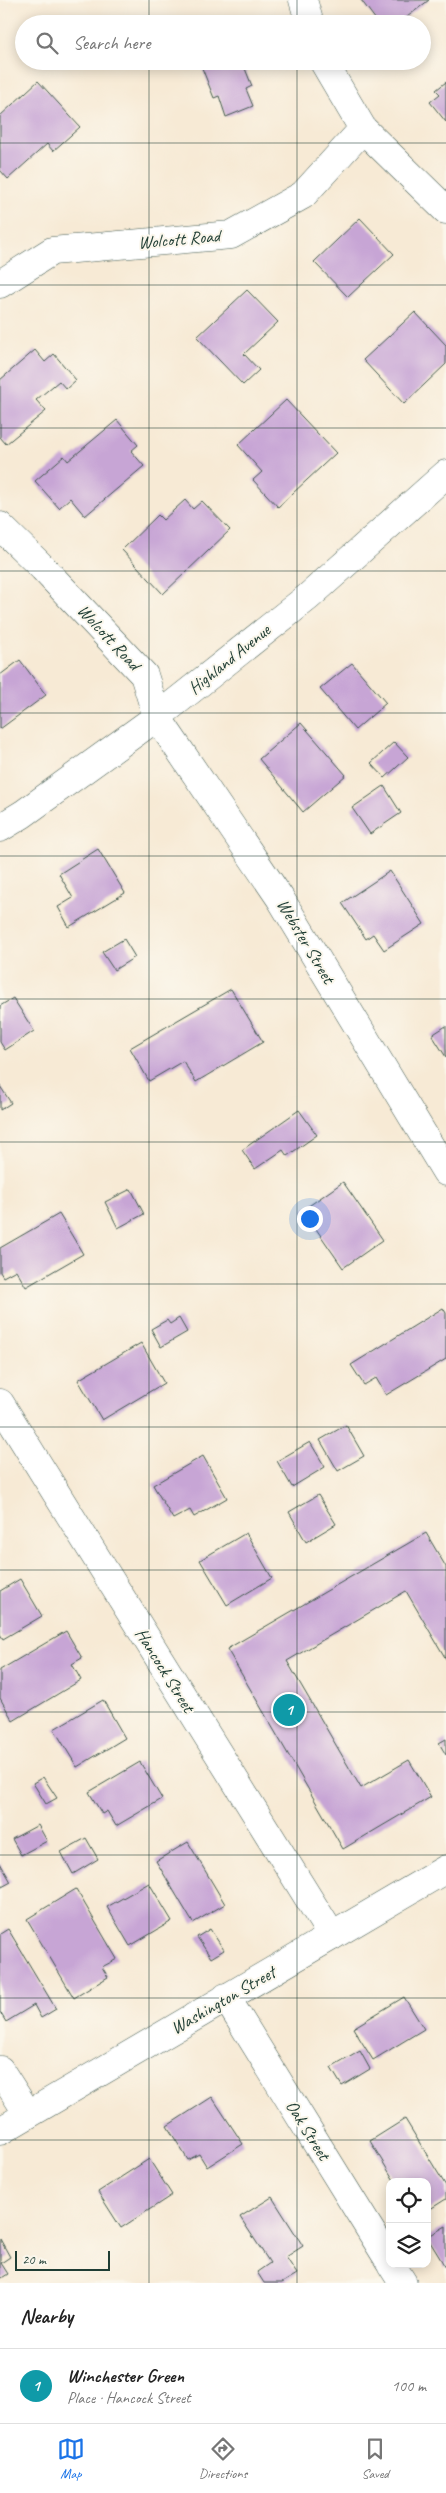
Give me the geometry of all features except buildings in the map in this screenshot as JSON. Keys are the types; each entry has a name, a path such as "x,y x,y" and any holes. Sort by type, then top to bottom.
{"street":[{"path":"302,0 307,15"},
{"path":"328,70 363,129 446,210"},
{"name":"Wolcott Road","path":"0,284 52,251 231,235 303,195 363,129"},
{"name":"Highland Avenue","path":"0,828 157,717 308,597 446,474"},
{"name":"Wolcott Road","path":"0,526 43,568 144,675 157,717"},
{"name":"Webster Street","path":"157,717 280,898 446,1172"},
{"name":"Hancock Street","path":"0,1403 332,1936"},
{"name":"Washington Street","path":"0,2131 446,1869"},
{"name":"Oak Street","path":"226,1997 386,2257"},
{"path":"0,2070 28,2114"},
{"name":"Oak Street","path":"393,2268 403,2283"}],"place":[{"name":"Winchester Green","path":"289,1710"}]}
